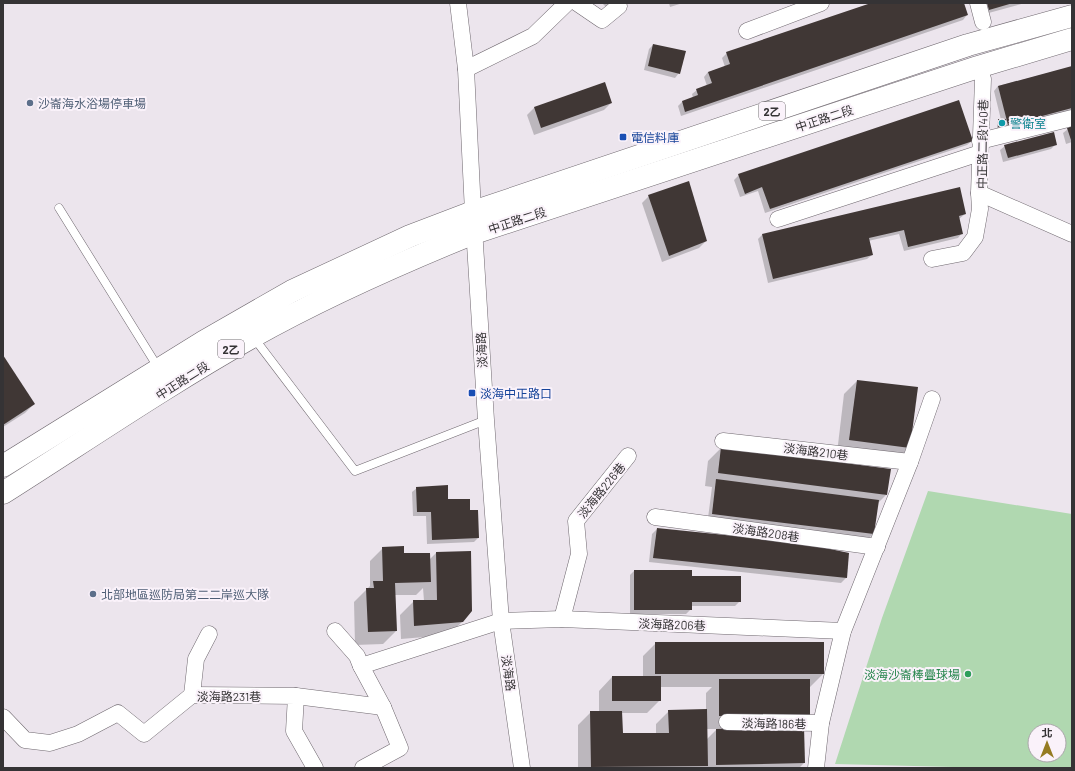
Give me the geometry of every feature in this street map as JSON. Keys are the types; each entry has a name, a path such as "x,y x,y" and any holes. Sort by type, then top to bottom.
{"main road":[{"name":"中正路二段","path":"3,466 234,324 292,292 410,236 473,212 968,45 1072,16"},
{"name":"中正路二段","path":"3,494 198,369 253,337 350,286 410,259 474,234 978,67 1072,39"}],"street":[{"name":"淡海路","path":"458,3 466,69 474,234 501,621 522,768"},
{"path":"466,69 533,36 567,3"},
{"path":"577,3 602,20 619,6"},
{"path":"747,31 821,3"},
{"path":"978,3 984,22"},
{"name":"中正路二段140巷","path":"978,67 983,80 979,193 1072,234"},
{"path":"778,219 980,147 1072,118"},
{"path":"932,259 963,253 975,237 980,209 979,193"},
{"path":"816,768 821,723 843,631 910,462 932,399"},
{"name":"淡海路210巷","path":"723,441 910,462"},
{"name":"淡海路226巷","path":"562,619 578,554 576,520 628,456"},
{"name":"淡海路208巷","path":"655,518 877,547"},
{"name":"淡海路206巷","path":"501,621 562,619 843,631"},
{"path":"361,666 501,621"},
{"path":"335,631 357,656 383,707 400,748 363,768"},
{"path":"192,695 196,659 209,634"},
{"name":"淡海路231巷","path":"3,717 25,740 50,743 78,734 118,713 144,734 192,695 296,696 383,707"},
{"path":"296,696 294,731 315,768"},
{"name":"淡海路186巷","path":"727,722 821,723"}],"lane":[{"path":"59,208 159,369"},
{"path":"253,337 355,471 486,420"}],"green space":[{"name":"淡海沙崙棒疊球場","path":"928,491 1072,514 1072,768 993,768 835,764 882,618"}],"building":[{"path":"871,3 964,3 968,15 685,112 682,101 698,95 696,89 712,83 708,72 730,64 726,52"},
{"path":"987,3 1013,3 989,10"},
{"path":"653,44 686,51 680,74 648,66"},
{"path":"1072,66 1072,108 1008,125 998,86"},
{"path":"605,82 612,103 541,128 534,107"},
{"path":"959,100 973,141 770,209 762,187 745,194 738,174"},
{"name":"警衛室","path":"998,119 1006,119 1006,127 998,127"},
{"path":"1072,126 1072,140 1071,140 1067,128"},
{"path":"1054,132 1057,145 1008,158 1004,145"},
{"path":"689,181 707,241 669,256 648,195"},
{"path":"960,187 966,214 959,216 963,234 908,247 904,230 869,238 873,255 773,279 762,234"},
{"path":"3,355 35,404 3,425"},
{"path":"857,380 918,387 910,448 849,440"},
{"path":"721,447 891,469 887,495 718,473"},
{"path":"716,479 879,500 874,534 712,514"},
{"path":"448,485 448,499 470,499 470,510 478,510 479,538 432,540 431,512 417,512 416,487"},
{"path":"657,528 802,543 849,553 847,578 653,558"},
{"path":"404,546 404,553 430,553 431,582 395,583 397,631 368,632 366,588 374,588 373,581 383,581 382,547"},
{"path":"471,551 472,611 463,622 414,626 413,600 437,600 436,552"},
{"path":"634,570 692,570 692,576 741,576 741,602 692,602 692,610 634,610"},
{"path":"655,642 824,642 824,674 655,674"},
{"path":"612,676 661,676 661,701 612,701"},
{"path":"719,679 810,679 810,716 719,716"},
{"path":"707,709 708,766 591,767 590,711 622,711 623,733 669,733 668,710"},
{"path":"804,727 805,763 716,765 716,729"}],"place":[{"name":"沙崙海水浴場停車場","path":"30,103"},
{"name":"警衛室","path":"1002,123"},
{"name":"電信料庫","path":"623,137"},
{"name":"淡海中正路口","path":"472,393"},
{"name":"北部地區巡防局第二二岸巡大隊","path":"93,594"},
{"name":"淡海沙崙棒疊球場","path":"968,674"}]}
